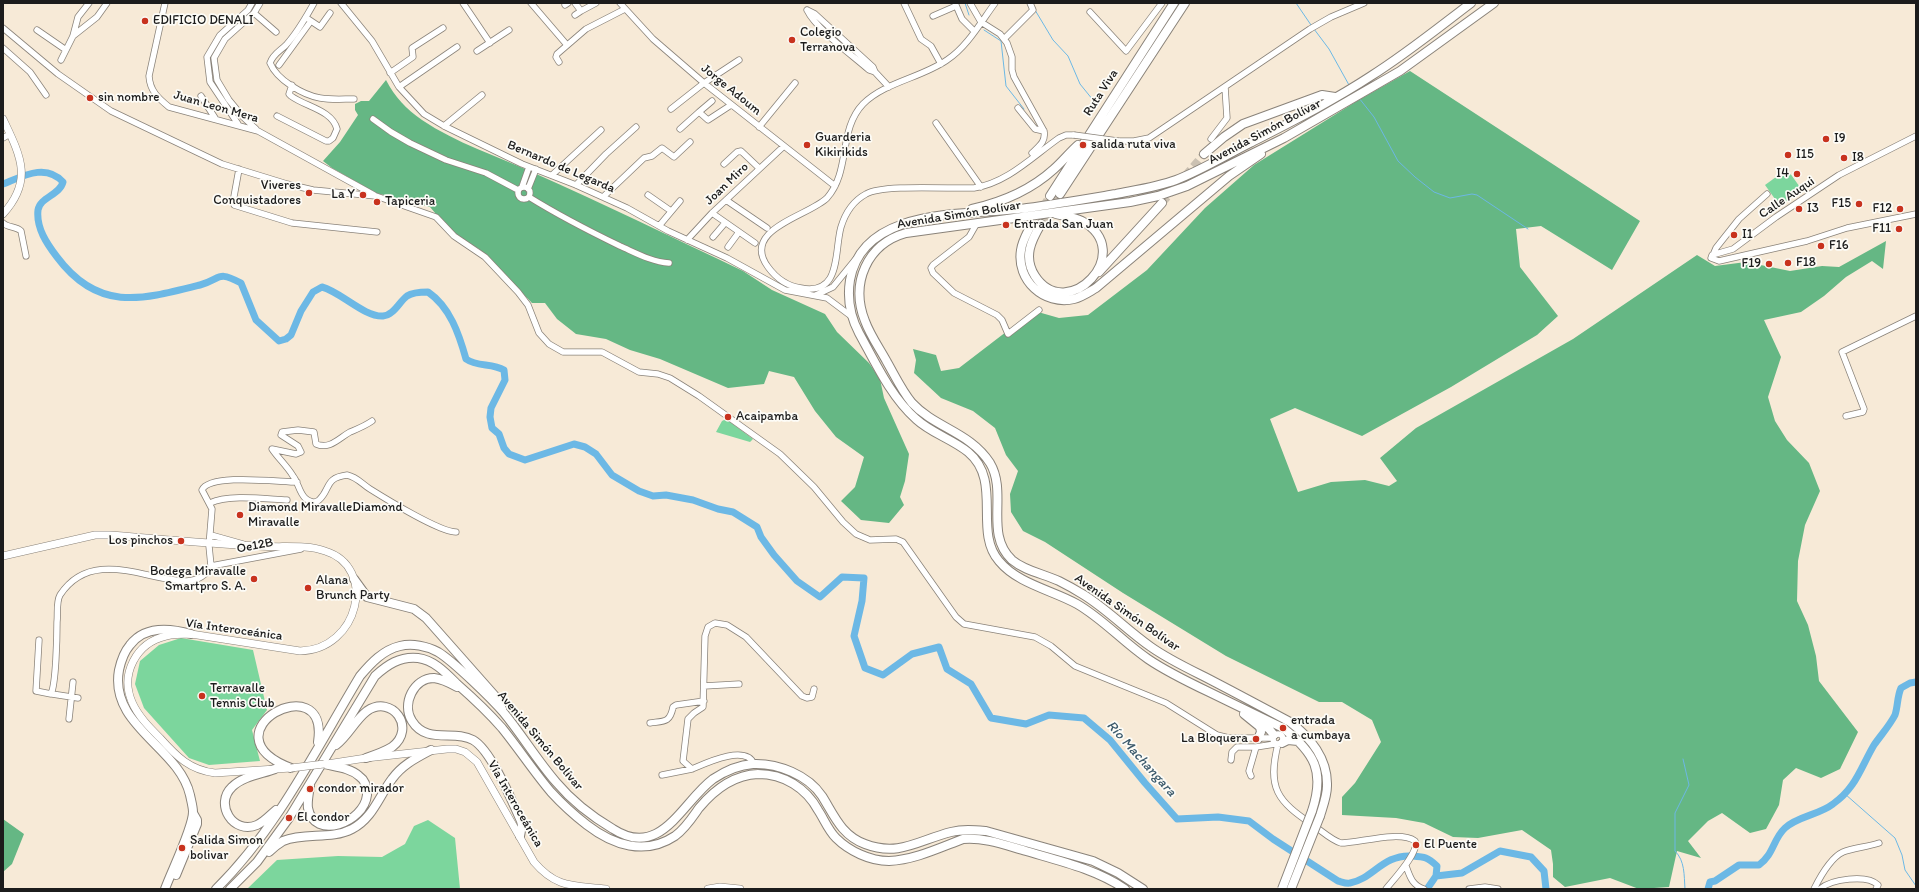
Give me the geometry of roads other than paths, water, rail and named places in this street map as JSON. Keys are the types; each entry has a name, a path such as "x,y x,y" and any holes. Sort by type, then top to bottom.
{"highway":[{"name":"Ruta Viva","path":"1050,196 1174,3"},
{"name":"Ruta Viva","path":"1060,194 1185,3"},
{"name":"Avenida Simón Bolívar","path":"1282,889 1318,794 1317,774 1310,756 1299,741 1283,728 1169,673 1146,658 1079,605 1022,579 999,562 992,551 988,534 985,479 980,466 971,454 918,421 906,409 891,388 851,316 849,287 852,271 856,258 868,243 882,233 900,225 957,214 1023,209 1153,187 1178,179 1370,78 1471,3"},
{"name":"Avenida Simón Bolívar","path":"1291,889 1320,816 1328,785 1325,771 1317,749 1304,732 1290,722 1152,648 1085,596 1014,561 1004,551 999,538 997,490 992,466 984,453 973,443 924,413 912,403 902,389 873,337 863,315 859,298 860,286 867,263 879,246 894,237 1051,212 1130,202 1158,196 1187,186 1284,138 1400,71 1494,3"},
{"path":"1204,154 1224,136 1243,124 1322,95 1336,97"},
{"path":"1030,227 1023,241 1021,252 1022,269 1029,284 1038,292 1050,298 1065,300 1085,295 1096,288 1229,176 1284,138"},
{"path":"957,214 1003,200 1025,190 1049,173 1076,146 1084,142"},
{"path":"1041,224 1029,249 1029,260 1039,282 1052,290 1064,292 1077,290 1095,277 1162,203"},
{"path":"1051,212 1079,219 1095,232 1102,245 1102,264 1095,277"},
{"path":"354,579 367,597 414,609 426,618 502,704 503,711"},
{"path":"170,889 195,831 197,820 193,814 189,794 184,780 126,709 119,693 118,675 123,657 128,647 136,638 149,632 162,629 176,630 191,634"},
{"name":"Avenida Simón Bolívar","path":"216,889 238,867 251,851 286,799 360,676 371,662 383,653 400,646 418,645 438,652 463,673 503,711 555,781 568,796 592,816 616,831 632,837 651,835 668,827 713,779 730,770 754,764 782,768 807,781 821,794 839,826 851,837 864,844 885,850 902,848 951,832 986,830 1093,861 1118,873 1143,889"},
{"name":"Avenida Simón Bolívar","path":"230,889 257,862 289,818 375,676 393,662 404,658 417,658 429,661 439,667 474,699 502,728 552,792 570,811 588,826 612,841 630,847 646,847 659,844 675,836 687,824 713,792 728,782 745,776 759,774 775,776 793,783 808,795 835,837 848,848 867,857 887,861 902,860 963,839 973,838 1000,844 1088,869 1125,889"},
{"path":"474,699 439,679 426,680 412,692 408,702 409,716 416,726 428,734 467,738 480,745 498,774 517,812 522,825 520,836"},
{"path":"1225,699 1260,727 1261,732 1257,743"},
{"path":"291,768 269,758 261,748 259,735 260,729 269,717 280,710 293,706 305,707 318,719 320,726 318,746"},
{"path":"331,750 342,740 367,711 380,707 392,710 399,716 402,724 399,740 386,750 366,758"},
{"path":"1244,714 1264,725 1276,741 1299,741"},
{"path":"257,862 284,841 335,835 353,828 372,811 391,779 399,770 407,763 431,750"},
{"path":"312,780 308,808 311,815 319,822 330,825 341,825 352,818 361,809 367,790 363,780 352,772 324,764"},
{"path":"275,769 242,780 232,787 226,796 226,812 231,820 238,826 253,827 263,822 286,799"},
{"path":"165,889 179,857 193,814"}],"main road":[{"path":"3,119 12,137 21,162 22,173 20,189 3,214"},
{"name":"Vía Interoceánica","path":"3,556 31,551 82,538 110,535 248,546 304,548 332,553 347,566 354,579 356,600 349,622 332,643 309,651 291,650 191,634 174,635 157,639 144,646 134,659 129,672 128,686 132,703 137,711 172,751 192,767 203,772 215,773 291,768 431,750 456,749 465,752 477,762 534,862 545,874 554,881 566,884 606,889"},
{"name":"Vía Interoceánica","path":"3,561 20,557 31,551"},
{"path":"708,889 732,887 740,889"}],"street":[{"path":"61,60 73,36 78,17 89,3"},
{"path":"73,36 97,17 106,3"},
{"name":"Juan Leon Mera","path":"165,3 149,76 149,84 157,98 169,107 238,124 258,131 376,196"},
{"path":"238,124 210,82 207,57 220,34 248,10 252,3"},
{"path":"258,131 243,118 217,80 214,58 225,39 254,13 260,3"},
{"path":"279,65 308,19 314,3"},
{"name":"Bernardo de Legarda","path":"341,3 372,41 399,87 424,114 444,126 529,167 603,196 659,226 726,258 785,290 806,291 835,303 851,316"},
{"path":"463,3 490,43"},
{"path":"531,3 567,45"},
{"path":"575,3 581,11"},
{"path":"575,15 596,3"},
{"name":"Jorge Adoum","path":"620,3 653,39 704,83 835,186"},
{"path":"904,3 921,39 931,46 941,64"},
{"path":"970,3 981,22 1004,39 1012,57 1012,70 1014,77 1044,131 1045,137 1043,142 1020,167"},
{"path":"995,3 955,54 941,64 869,98 857,112 850,127 840,175 835,186 826,198 816,206 777,226 769,235 762,248 765,261 776,277 788,284 806,291 824,284 832,275 836,264 839,234 843,220 851,207 866,193 889,189 981,187 993,184 1020,167 1059,138 1066,135 1118,141 1134,141 1149,138 1319,23 1359,4"},
{"path":"1004,39 1033,10 1030,3"},
{"path":"1090,12 1124,50 1128,50 1162,3"},
{"path":"933,16 955,4 962,19 974,31"},
{"path":"559,62 556,56 567,45 586,30 625,9"},
{"path":"844,44 815,14 807,10 813,20 873,67 875,72 890,87"},
{"path":"308,19 322,26 330,12"},
{"path":"254,13 276,32"},
{"path":"308,19 286,45 272,57 270,63 272,68 292,85 310,95 320,98 354,99"},
{"path":"3,28 58,74 110,112 222,164 287,184 313,190 376,196 436,217 454,236 485,257 528,305 539,333 548,344 570,352 602,352 639,372 658,374 670,378 699,396 780,454 810,483 843,522 856,534 870,540 896,539 904,542 956,617 964,624 1035,637 1052,646 1075,666 1166,703 1217,735 1257,743 1276,741"},
{"path":"390,73 413,57 412,48 444,28"},
{"path":"37,30 66,50"},
{"path":"477,51 509,30"},
{"path":"399,87 457,47"},
{"path":"3,48 30,72 46,95"},
{"path":"671,109 704,83 739,60"},
{"path":"759,127 795,83"},
{"path":"277,116 326,141 333,138 337,129 335,122 326,114 291,96 289,94 292,85"},
{"path":"1211,139 1227,118 1225,87"},
{"path":"444,126 482,95"},
{"path":"201,96 215,118"},
{"path":"680,129 712,101"},
{"path":"699,112 708,120 731,105"},
{"path":"1018,108 1035,129 1044,131"},
{"path":"373,119 410,143 446,160 486,173 523,189 528,197 562,218 638,254 662,263 669,263"},
{"path":"936,123 981,187"},
{"path":"576,185 606,154 636,127"},
{"path":"552,175 601,130"},
{"name":"Calle Auqui","path":"1713,255 1733,249 1776,217 1839,175 1916,136"},
{"path":"3,138 12,137"},
{"path":"603,196 644,158 652,156 662,148 674,157 690,142"},
{"name":"Joan Miro","path":"687,240 712,212 784,146"},
{"path":"724,164 737,152 741,151 759,168"},
{"path":"523,189 529,167"},
{"path":"239,169 232,202 234,205 292,223 377,232"},
{"path":"528,197 523,199 519,197 536,169"},
{"path":"1767,194 1739,219 1716,248 1711,258 1719,262 1807,241 1847,228 1916,214"},
{"path":"648,195 672,211"},
{"path":"726,200 767,228"},
{"path":"659,226 680,201"},
{"path":"712,212 725,223 755,243"},
{"path":"3,223 7,227 21,231 26,256"},
{"path":"713,237 725,223"},
{"path":"977,223 969,237 933,264 931,268 932,273 954,293 997,315 1008,334 1039,310"},
{"path":"728,247 738,232"},
{"path":"816,295 833,287 856,258"},
{"path":"1846,416 1863,412 1864,409 1842,352 1916,316"},
{"path":"372,420 348,433 335,443 328,445 320,446 316,444 314,432 308,430 280,433 298,446 301,452 296,454 272,449 289,470 306,499 315,502 319,500 328,484 334,479 341,476 353,476 384,498 445,531 456,532"},
{"path":"52,694 57,638 58,599 63,590 74,580 91,572 109,568 133,571 187,582 205,575 211,566 209,542 211,535 212,509 202,490 205,485 210,482 237,479 297,482"},
{"path":"210,503 225,499 248,498 287,500"},
{"path":"211,535 248,546"},
{"name":"Oe12B","path":"211,566 304,548"},
{"path":"692,768 684,761 683,757 689,716 703,706 706,633 708,627 715,623 727,625 746,637 802,696 807,698 812,697 814,689"},
{"path":"39,640 36,691 75,697"},
{"path":"70,719 75,697 73,682"},
{"path":"704,686 739,684"},
{"path":"650,723 668,720 671,718 674,706 704,700"},
{"path":"1231,760 1232,752 1236,747 1276,741"},
{"path":"1276,741 1272,770 1273,779 1279,795 1292,811 1341,844 1393,837 1413,839 1416,842 1416,846 1407,863 1386,889"},
{"path":"1251,776 1249,771 1257,743"},
{"path":"662,775 692,768 717,759 734,756 750,757 754,764"},
{"path":"1814,889 1824,872 1838,855 1879,843"},
{"path":"1407,863 1410,877 1417,886 1424,889"},
{"path":"1820,889 1838,880 1853,879 1875,882 1878,885 1876,889"},
{"path":"1469,889 1485,887 1498,889"}],"waterway":[{"path":"965,3 969,15"},
{"path":"1296,3 1311,25"},
{"path":"1035,10 1053,40 1068,56 1080,84 1093,100"},
{"path":"1314,29 1329,49 1349,85"},
{"path":"984,30 1001,41 1006,86 1024,109"},
{"path":"1359,98 1374,117 1398,161 1434,192 1450,198 1472,194 1477,195 1528,229"},
{"path":"3,184 26,175 42,172 56,176 63,182 58,190 42,202 38,210 40,229 57,257 72,275 88,287 105,294 122,297 140,297 159,295 207,283 219,277 227,277 241,283 256,320 279,341 286,339 291,335 301,311 313,292 322,287 337,294 368,313 383,316 390,313 407,296 417,292 428,292 436,298 448,313 457,331 466,359 475,363 495,366 504,370 505,380 491,408 490,417 492,428 499,434 504,448 509,454 525,460 574,444 585,447 596,454 612,475 639,491 653,496 666,495 693,500 718,509 733,512 757,527 761,537 774,555 797,581 820,597 842,577 864,578 862,601 854,636 865,668 883,675 912,654 939,647 947,669 971,684 991,718 1026,724 1049,715 1084,718 1110,740 1177,819 1218,817 1249,821 1273,839 1338,881 1346,883 1358,881 1393,859 1402,856 1428,859 1437,866 1436,876 1462,873 1500,851 1531,857 1544,871 1546,889"},
{"name":"Río Machangara","path":"1708,889 1710,882 1715,881 1739,865 1759,865 1768,856 1781,832 1785,828 1796,821 1827,808 1841,798 1853,784 1874,745 1893,719 1901,688 1910,683 1916,682"},
{"path":"1683,759 1689,785 1675,813 1675,851 1681,859 1685,889"},
{"path":"1845,794 1895,838 1902,855 1905,870 1916,886"},
{"path":"1427,889 1436,876"}],"tunnel":[{"path":"1162,203 1204,154"},
{"path":"1041,224 1060,194"},
{"path":"1030,227 1050,196"}],"place":[{"name":"EDIFICIO DENALI","path":"145,21"},
{"name":"Colegio Terranova","path":"792,40"},
{"name":"sin nombre","path":"90,98"},
{"name":"I9","path":"1826,139"},
{"name":"Guarderia Kikirikids","path":"807,145"},
{"name":"salida ruta viva","path":"1083,145"},
{"name":"I15","path":"1788,155"},
{"name":"I8","path":"1844,158"},
{"name":"I4","path":"1797,174"},
{"name":"Viveres Conquistadores","path":"309,193"},
{"name":"La Y","path":"363,195"},
{"name":"Tapiceria","path":"377,202"},
{"name":"F15","path":"1859,204"},
{"name":"I3","path":"1799,209"},
{"name":"F12","path":"1900,209"},
{"name":"Entrada San Juan","path":"1006,225"},
{"name":"F11","path":"1899,229"},
{"name":"I1","path":"1734,235"},
{"name":"F16","path":"1821,246"},
{"name":"F18","path":"1788,263"},
{"name":"F19","path":"1769,264"},
{"name":"Acaipamba","path":"728,417"},
{"name":"Diamond MiravalleDiamond Miravalle","path":"240,515"},
{"name":"Los pinchos","path":"181,541"},
{"name":"Bodega Miravalle Smartpro S. A.","path":"254,579"},
{"name":"Alana Brunch Party","path":"308,588"},
{"name":"Terravalle Tennis Club","path":"202,696"},
{"name":"entrada a cumbaya","path":"1283,728"},
{"name":"La Bloquera","path":"1256,739"},
{"name":"condor mirador","path":"310,789"},
{"name":"El condor","path":"289,818"},
{"name":"El Puente","path":"1416,845"},
{"name":"Salida Simon bolivar","path":"182,848"}]}
